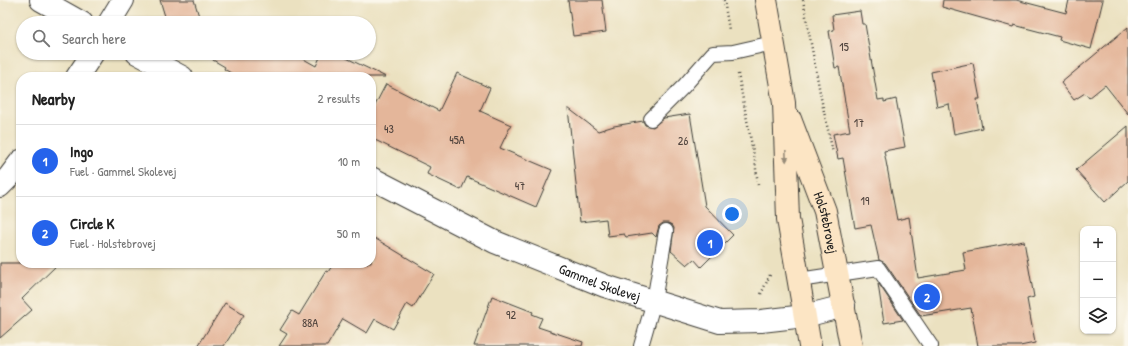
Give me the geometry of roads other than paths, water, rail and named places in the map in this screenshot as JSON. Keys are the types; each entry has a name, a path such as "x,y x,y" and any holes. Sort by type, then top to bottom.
{"main road":[{"name":"Holstebrovej","path":"766,0 784,103 788,219 810,346"},
{"name":"Holstebrovej","path":"784,103 825,211 851,346"}],"street":[{"path":"41,0 70,16"},
{"path":"113,16 123,0"},
{"path":"80,72 88,60"},
{"path":"150,60 173,72"},
{"path":"0,186 16,168"},
{"name":"Gammel Skolevej","path":"376,181 495,242 606,286 720,322 762,321 805,316 844,306"}],"lane":[{"path":"651,119 684,86 713,53 733,52 773,43"},
{"path":"641,346 654,301 666,231"},
{"path":"799,280 878,268 931,346"}],"place":[{"name":"Ingo","path":"710,243"},
{"name":"Circle K","path":"927,297"}]}
